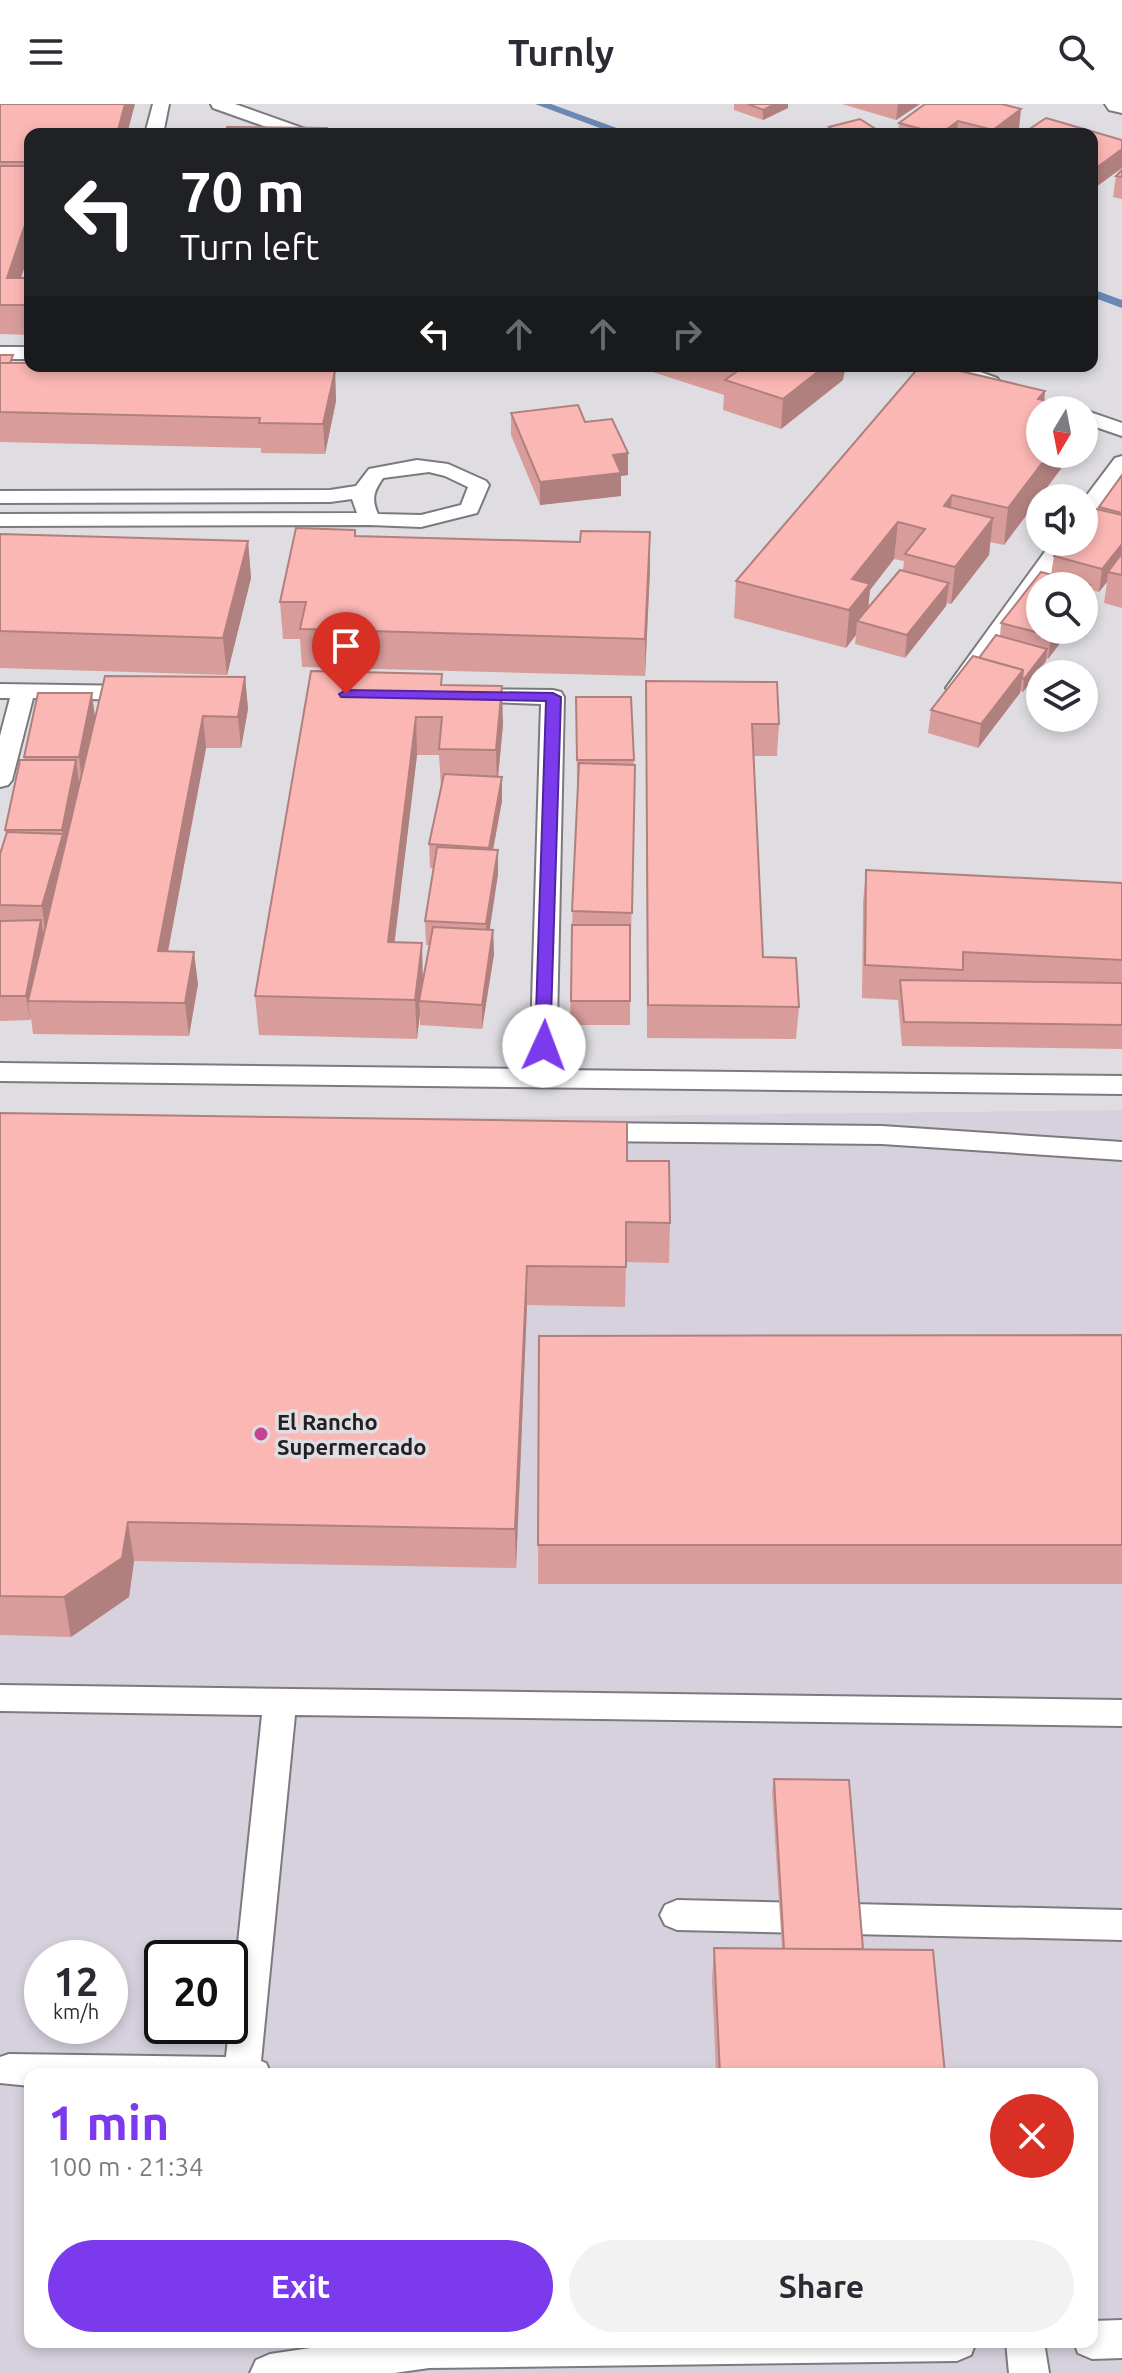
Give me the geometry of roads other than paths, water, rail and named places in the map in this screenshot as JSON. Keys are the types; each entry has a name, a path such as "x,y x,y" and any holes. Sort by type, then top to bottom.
{"lane":[{"path":"155,128 161,104"},
{"path":"219,104 285,128"},
{"path":"0,353 24,353"},
{"path":"963,372 1013,390"},
{"path":"1098,421 1122,430"},
{"path":"1098,495 1122,462"},
{"path":"0,520 370,519 400,523 428,522 470,509 479,485 454,470 417,464 376,473 364,491 362,502 370,519"},
{"path":"0,497 330,496 364,491"},
{"path":"940,711 1053,556"},
{"path":"0,780 12,692 161,693"},
{"path":"442,695 553,697 543,1078"},
{"path":"0,1072 1122,1085"},
{"path":"567,1132 882,1135 1122,1151"},
{"path":"0,1698 1122,1713"},
{"path":"243,2068 280,1701"},
{"path":"677,1915 1122,1925"},
{"path":"9,2070 24,2070"},
{"path":"1098,2340 1122,2339"},
{"path":"270,2373 429,2349 504,2348"},
{"path":"1026,2348 1029,2373"}],"waterway":[{"path":"540,104 610,128"},
{"path":"1098,295 1122,304"}],"place":[{"name":"El Rancho Supermercado","path":"261,1434"}]}
